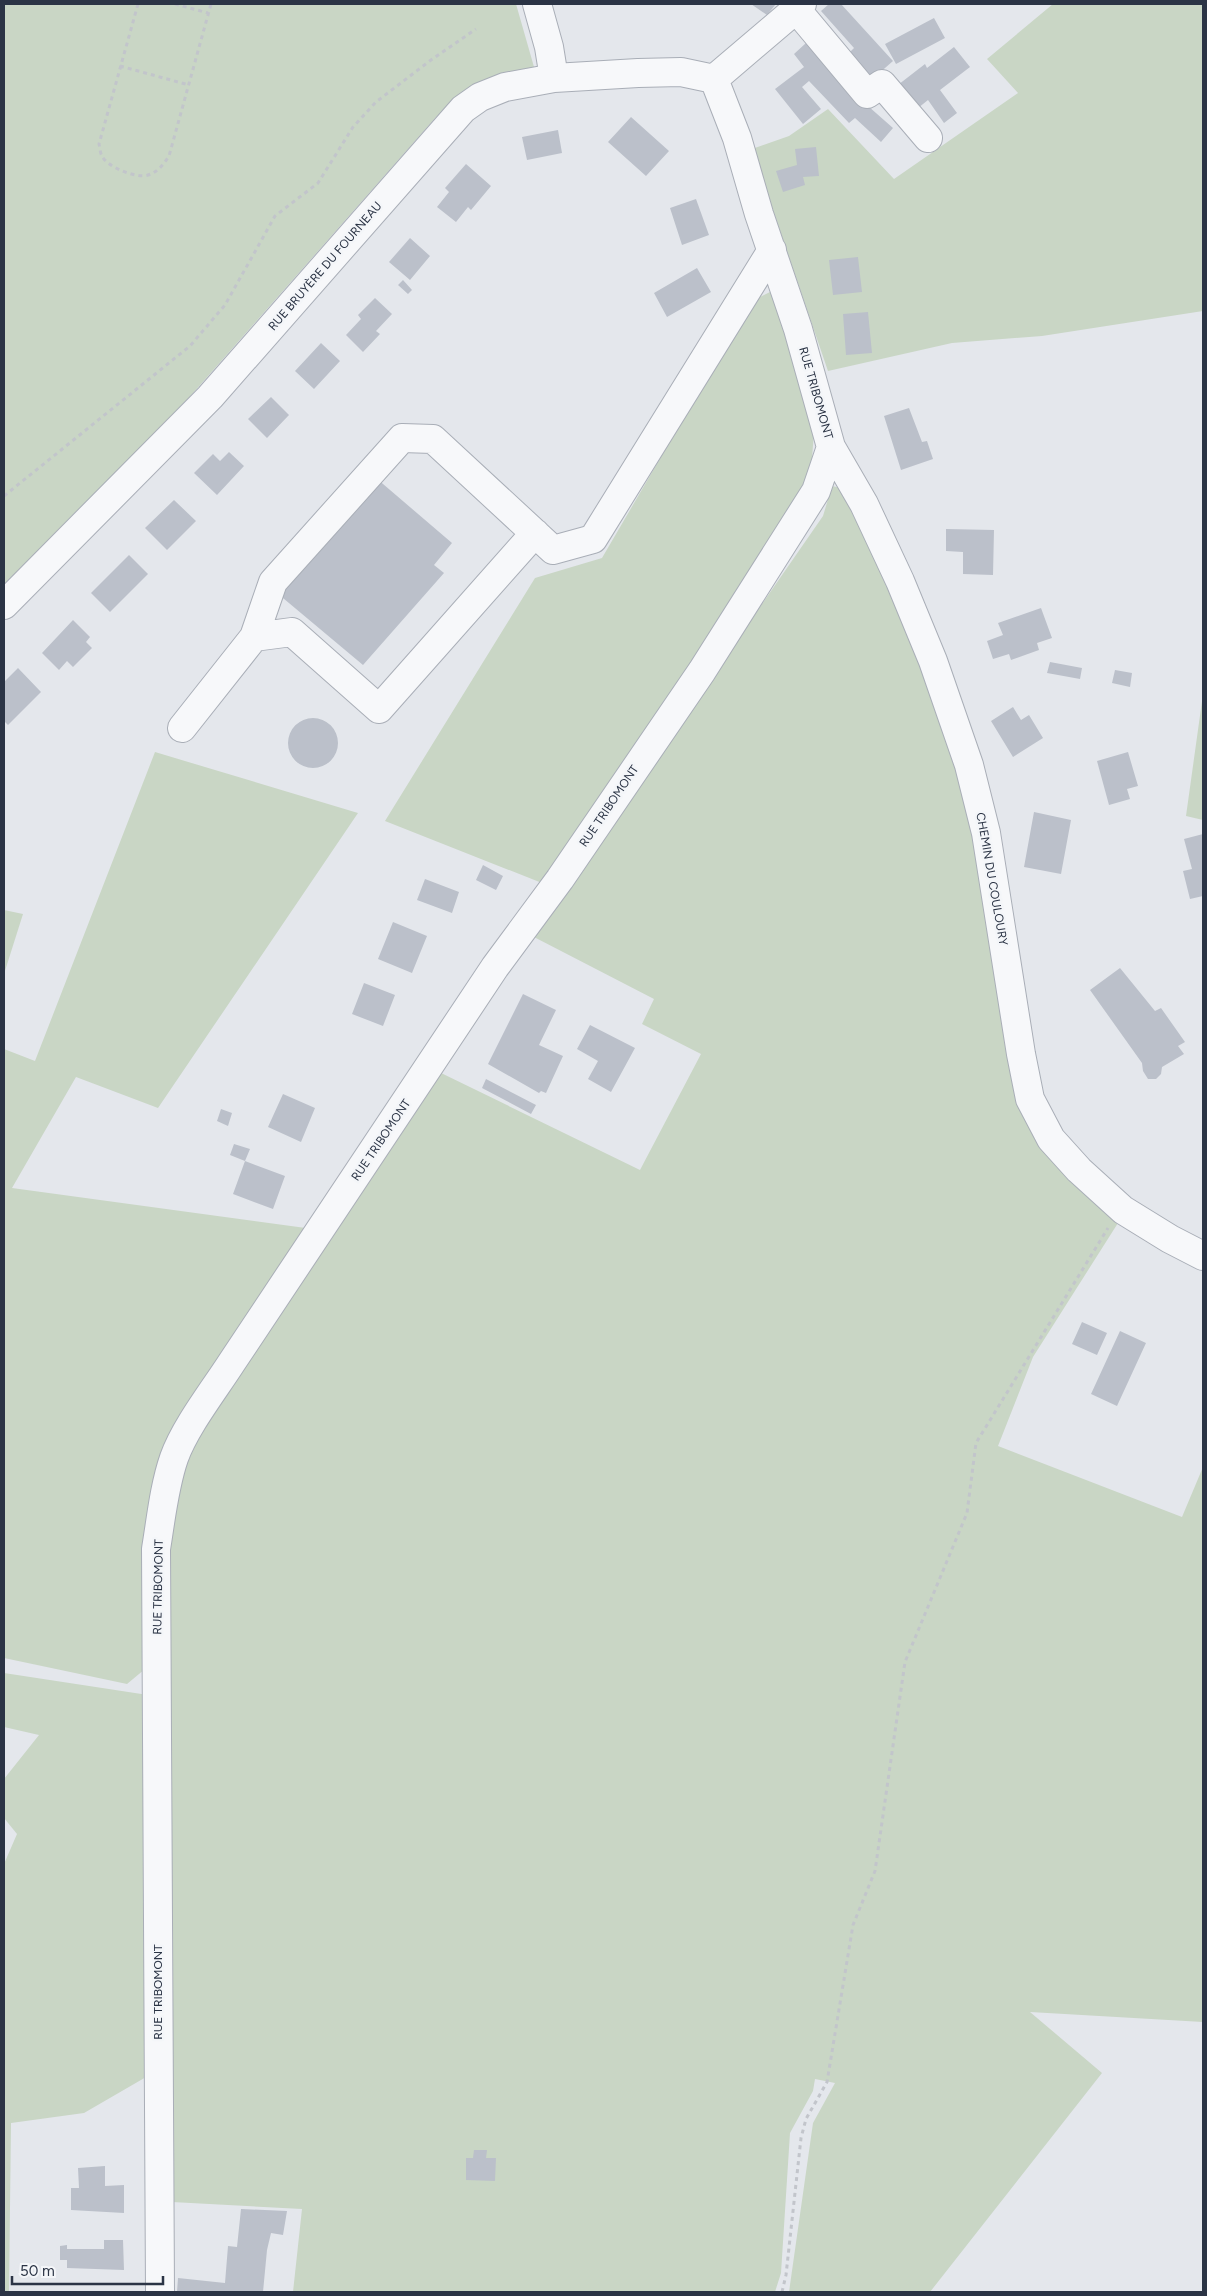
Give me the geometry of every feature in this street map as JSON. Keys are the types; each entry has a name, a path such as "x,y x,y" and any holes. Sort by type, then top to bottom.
{"street":[{"path":"537,4 549,47 554,78"},
{"path":"714,79 799,6 867,94 882,84 928,138"},
{"name":"RUE BRUYÈRE DU FOURNEAU","path":"4,604 210,397 463,109 480,97 505,88 554,78 638,72 681,72 714,79"},
{"name":"RUE TRIBOMONT","path":"160,2292 156,1549 163,1501 174,1457 227,1369 495,967 560,878 702,671 816,491 832,447 798,329 737,138 714,79"},
{"path":"182,728 254,637 273,582 402,438 433,439 553,550 593,539 772,250"},
{"name":"CHEMIN DU COULOURY","path":"832,447 864,504 900,581 933,660 969,765 986,833 1021,1054 1030,1099 1047,1132 1064,1155 1123,1210 1170,1239 1203,1256"},
{"path":"254,637 292,632 379,709 534,533"}],"path":[{"path":"138,4 99,144 102,156 110,165 126,172 147,176 161,168 169,156 211,4"},
{"path":"175,4 208,13"},
{"path":"4,496 190,346 225,305 274,216 318,183 353,127 376,102 476,29"},
{"path":"120,66 188,86"},
{"path":"782,2292 786,2275 801,2138 806,2119 826,2082 854,1925 875,1872 905,1662 967,1513 976,1443 1114,1219 1123,1210"}],"green space":[{"path":"4,4 516,4 534,67 481,85 437,116 149,443 4,589"},
{"path":"1053,4 1203,4 1203,311 1042,336 952,343 828,371 752,149 789,136 828,109 894,179 1018,93 987,59"},
{"path":"774,290 815,418 810,486 547,885 385,821 535,578 602,558 752,301"},
{"path":"832,486 846,489 905,621 963,787 1012,1056 1118,1223 1033,1357 998,1446 1182,1517 1203,1467 1203,2022 1030,2012 1102,2073 930,2292 789,2292 813,2123 835,2083 815,2079 813,2091 790,2133 781,2273 775,2292 293,2292 302,2209 172,2202 172,2062 84,2113 11,2123 9,2292 4,2292 4,1864 17,1834 4,1818 4,1779 39,1735 4,1727 4,1673 148,1695 164,1537 193,1443 439,1072 640,1170 701,1054 642,1024 654,999 532,936 823,516"},
{"path":"1203,694 1203,820 1186,816"},
{"path":"155,752 358,813 158,1108 76,1077 12,1188 313,1229 175,1427 145,1669 127,1684 4,1658 4,1049 35,1061"},
{"path":"4,910 23,914 4,974"}],"building":[{"path":"751,4 776,4 767,15"},
{"path":"829,4 841,4 893,61 869,82 846,56 854,48 821,11"},
{"path":"934,18 945,38 896,64 885,44"},
{"path":"806,43 826,66 829,64 868,106 893,128 881,142 855,118 849,123 809,81 802,87 821,109 803,124 775,89 804,67 794,54"},
{"path":"954,47 970,67 940,90 957,113 944,123 928,100 913,112 894,88 925,64 927,68"},
{"path":"631,117 669,151 646,176 608,142"},
{"path":"558,130 562,153 527,160 522,137"},
{"path":"816,147 819,176 803,177 805,185 783,192 776,171 797,165 795,149"},
{"path":"466,164 491,186 471,210 468,207 456,222 437,207 449,192 445,188"},
{"path":"696,199 709,235 682,245 670,208"},
{"path":"410,238 430,256 410,280 389,262"},
{"path":"858,257 862,292 833,295 829,260"},
{"path":"697,268 711,292 667,317 654,293"},
{"path":"403,280 412,290 408,294 398,285"},
{"path":"375,298 392,314 376,331 380,334 363,352 346,335 361,319 358,315"},
{"path":"868,312 872,353 846,355 843,314"},
{"path":"321,343 340,361 314,389 295,371"},
{"path":"271,397 289,415 267,438 248,419"},
{"path":"909,408 922,442 927,441 933,459 901,470 884,416"},
{"path":"229,452 244,466 217,495 194,473 213,454 220,461"},
{"path":"376,478 452,543 434,565 444,573 363,665 277,593"},
{"path":"174,500 196,521 167,550 145,528"},
{"path":"946,529 994,530 993,575 963,574 963,552 946,551"},
{"path":"129,555 148,574 110,612 91,593"},
{"path":"1041,608 1052,638 1037,643 1039,650 1011,660 1009,654 993,659 987,641 1003,635 998,623"},
{"path":"73,620 90,637 86,642 92,648 73,667 67,661 59,670 42,653"},
{"path":"1050,662 1082,668 1080,679 1047,673"},
{"path":"18,668 41,692 8,725 4,721 4,682"},
{"path":"1115,670 1132,673 1130,687 1112,683"},
{"path":"1013,707 1021,720 1029,715 1043,738 1013,757 991,721"},
{"path":"308,718 318,718 331,725 338,738 338,748 331,761 318,768 308,768 299,764 292,757 288,748 288,738 292,729 299,722"},
{"path":"1128,752 1138,786 1127,789 1130,799 1109,805 1097,761"},
{"path":"1034,812 1071,820 1061,874 1024,867"},
{"path":"1203,834 1203,896 1190,899 1183,871 1192,869 1184,839"},
{"path":"483,865 503,876 496,890 476,880"},
{"path":"425,879 459,892 452,913 417,900"},
{"path":"393,922 427,936 412,973 378,959"},
{"path":"1120,968 1155,1011 1161,1008 1185,1042 1178,1046 1184,1054 1162,1067 1161,1074 1156,1079 1148,1079 1143,1071 1142,1063 1090,990"},
{"path":"364,983 395,995 383,1026 352,1014"},
{"path":"523,994 556,1010 539,1045 563,1056 546,1093 541,1091 539,1093 488,1064"},
{"path":"590,1025 635,1048 611,1092 588,1079 598,1061 577,1049"},
{"path":"486,1079 536,1105 531,1114 482,1088"},
{"path":"283,1094 315,1108 301,1142 268,1127"},
{"path":"221,1109 232,1113 228,1126 217,1121"},
{"path":"234,1144 250,1149 245,1161 230,1155"},
{"path":"245,1161 285,1176 273,1209 233,1194"},
{"path":"1082,1322 1107,1333 1097,1355 1072,1344"},
{"path":"1120,1331 1146,1343 1117,1406 1091,1394"},
{"path":"474,2150 487,2150 486,2158 496,2158 495,2181 466,2180 466,2158 473,2158"},
{"path":"105,2166 105,2186 124,2185 124,2213 71,2210 71,2188 79,2188 78,2168"},
{"path":"241,2209 287,2211 283,2235 271,2233 267,2250 263,2292 177,2292 178,2278 225,2283 228,2246 237,2247"},
{"path":"104,2240 123,2240 124,2270 67,2268 67,2260 60,2260 60,2246 67,2245 67,2249 104,2249"}]}
